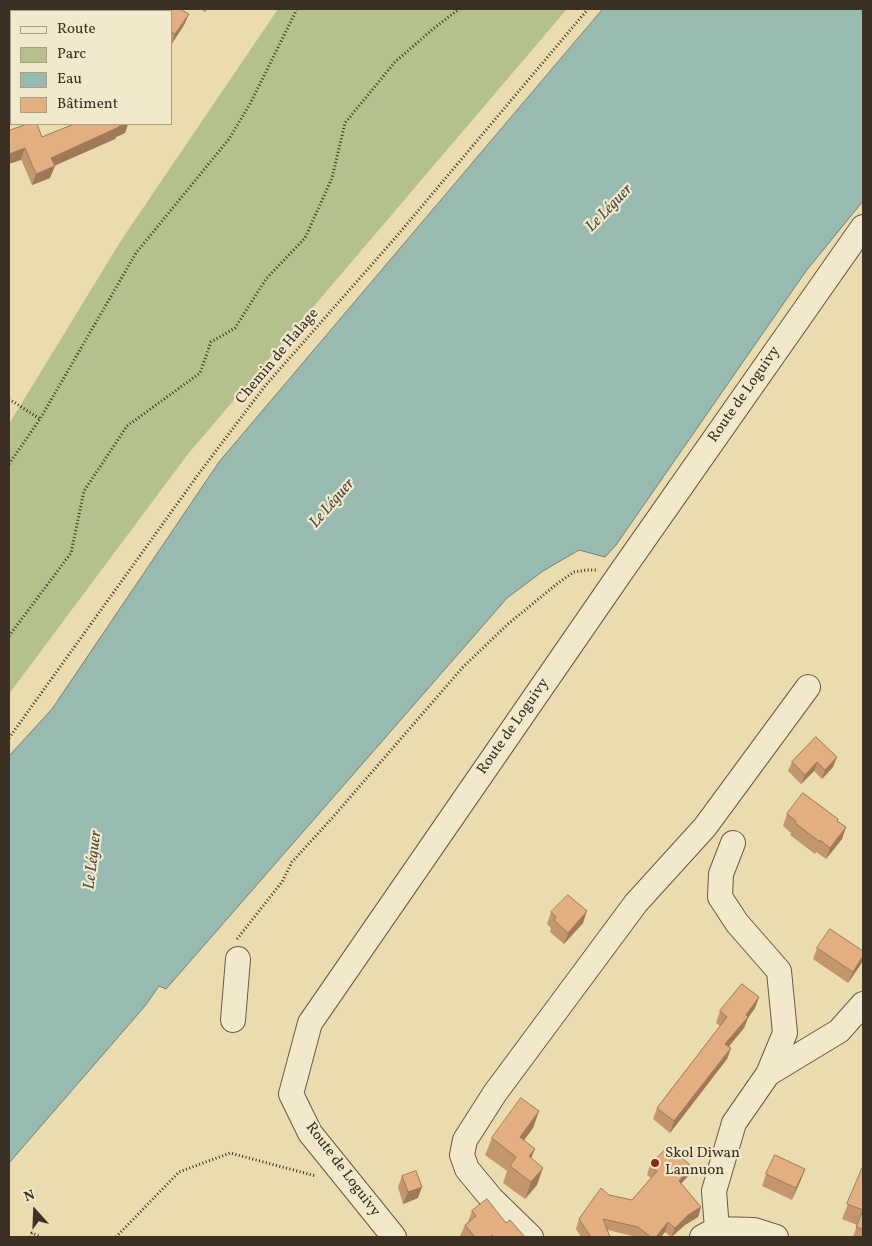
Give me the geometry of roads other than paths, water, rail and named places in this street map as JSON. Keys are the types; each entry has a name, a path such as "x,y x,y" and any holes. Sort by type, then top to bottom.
{"street":[{"name":"Route de Loguivy","path":"394,1237 310,1133 291,1094 310,1023 624,567 863,227"},
{"path":"531,1237 491,1198 467,1169 462,1155 465,1140 495,1093 636,903 705,828 808,687"},
{"path":"733,843 721,874 720,898 737,923 779,970 785,1033 768,1074 734,1123 714,1191 709,1233 754,1230 776,1237"},
{"path":"233,1020 238,959"},
{"path":"768,1074 839,1031 863,1004"}],"water":[{"name":"Le Léguer","path":"603,9 863,9 863,201 806,271 616,545 605,557 579,550 543,571 507,598 166,989 159,986 145,1006 9,1163 9,756 52,709 219,462"}],"place":[{"name":"Skol Diwan Lannuon","path":"655,1163"}]}
